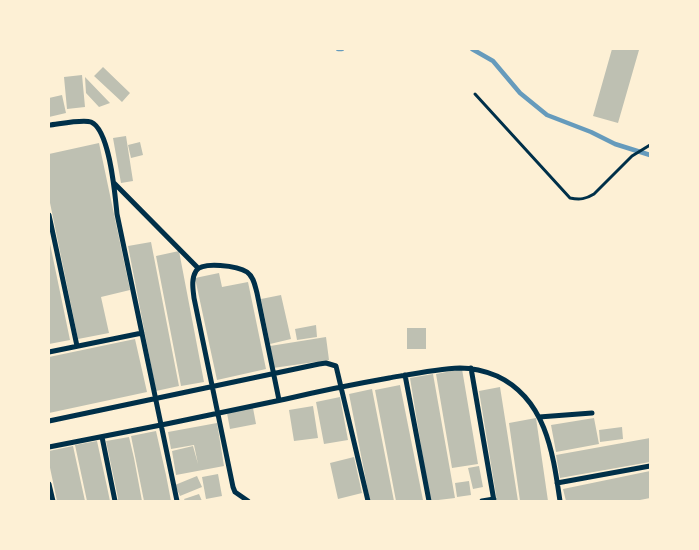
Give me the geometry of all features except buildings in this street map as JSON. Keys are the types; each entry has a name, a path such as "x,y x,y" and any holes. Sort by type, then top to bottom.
{"street":[{"path":"49,125 85,120 98,126 103,137 114,183 117,214 178,501"},
{"path":"114,183 198,268"},
{"path":"49,215 77,346"},
{"path":"248,501 233,489 194,298 192,282 198,268 207,265 228,266 247,272 252,277 258,293 279,400"},
{"path":"49,352 142,333"},
{"path":"49,421 274,373 319,364 332,364 336,366 342,386 368,501"},
{"path":"471,368 494,500 482,501"},
{"path":"49,447 342,386 405,375 471,368 485,371 510,384 522,393 539,417 550,447 560,501"},
{"path":"405,375 429,501"},
{"path":"539,417 592,413"},
{"path":"102,437 115,501"},
{"path":"557,483 650,466"},
{"path":"49,484 53,501"}],"lane":[{"path":"475,94 570,198 578,200 594,194 632,156 650,145"}],"waterway":[{"path":"472,49 493,61 520,93 547,115 591,132 615,144 650,155"}]}
